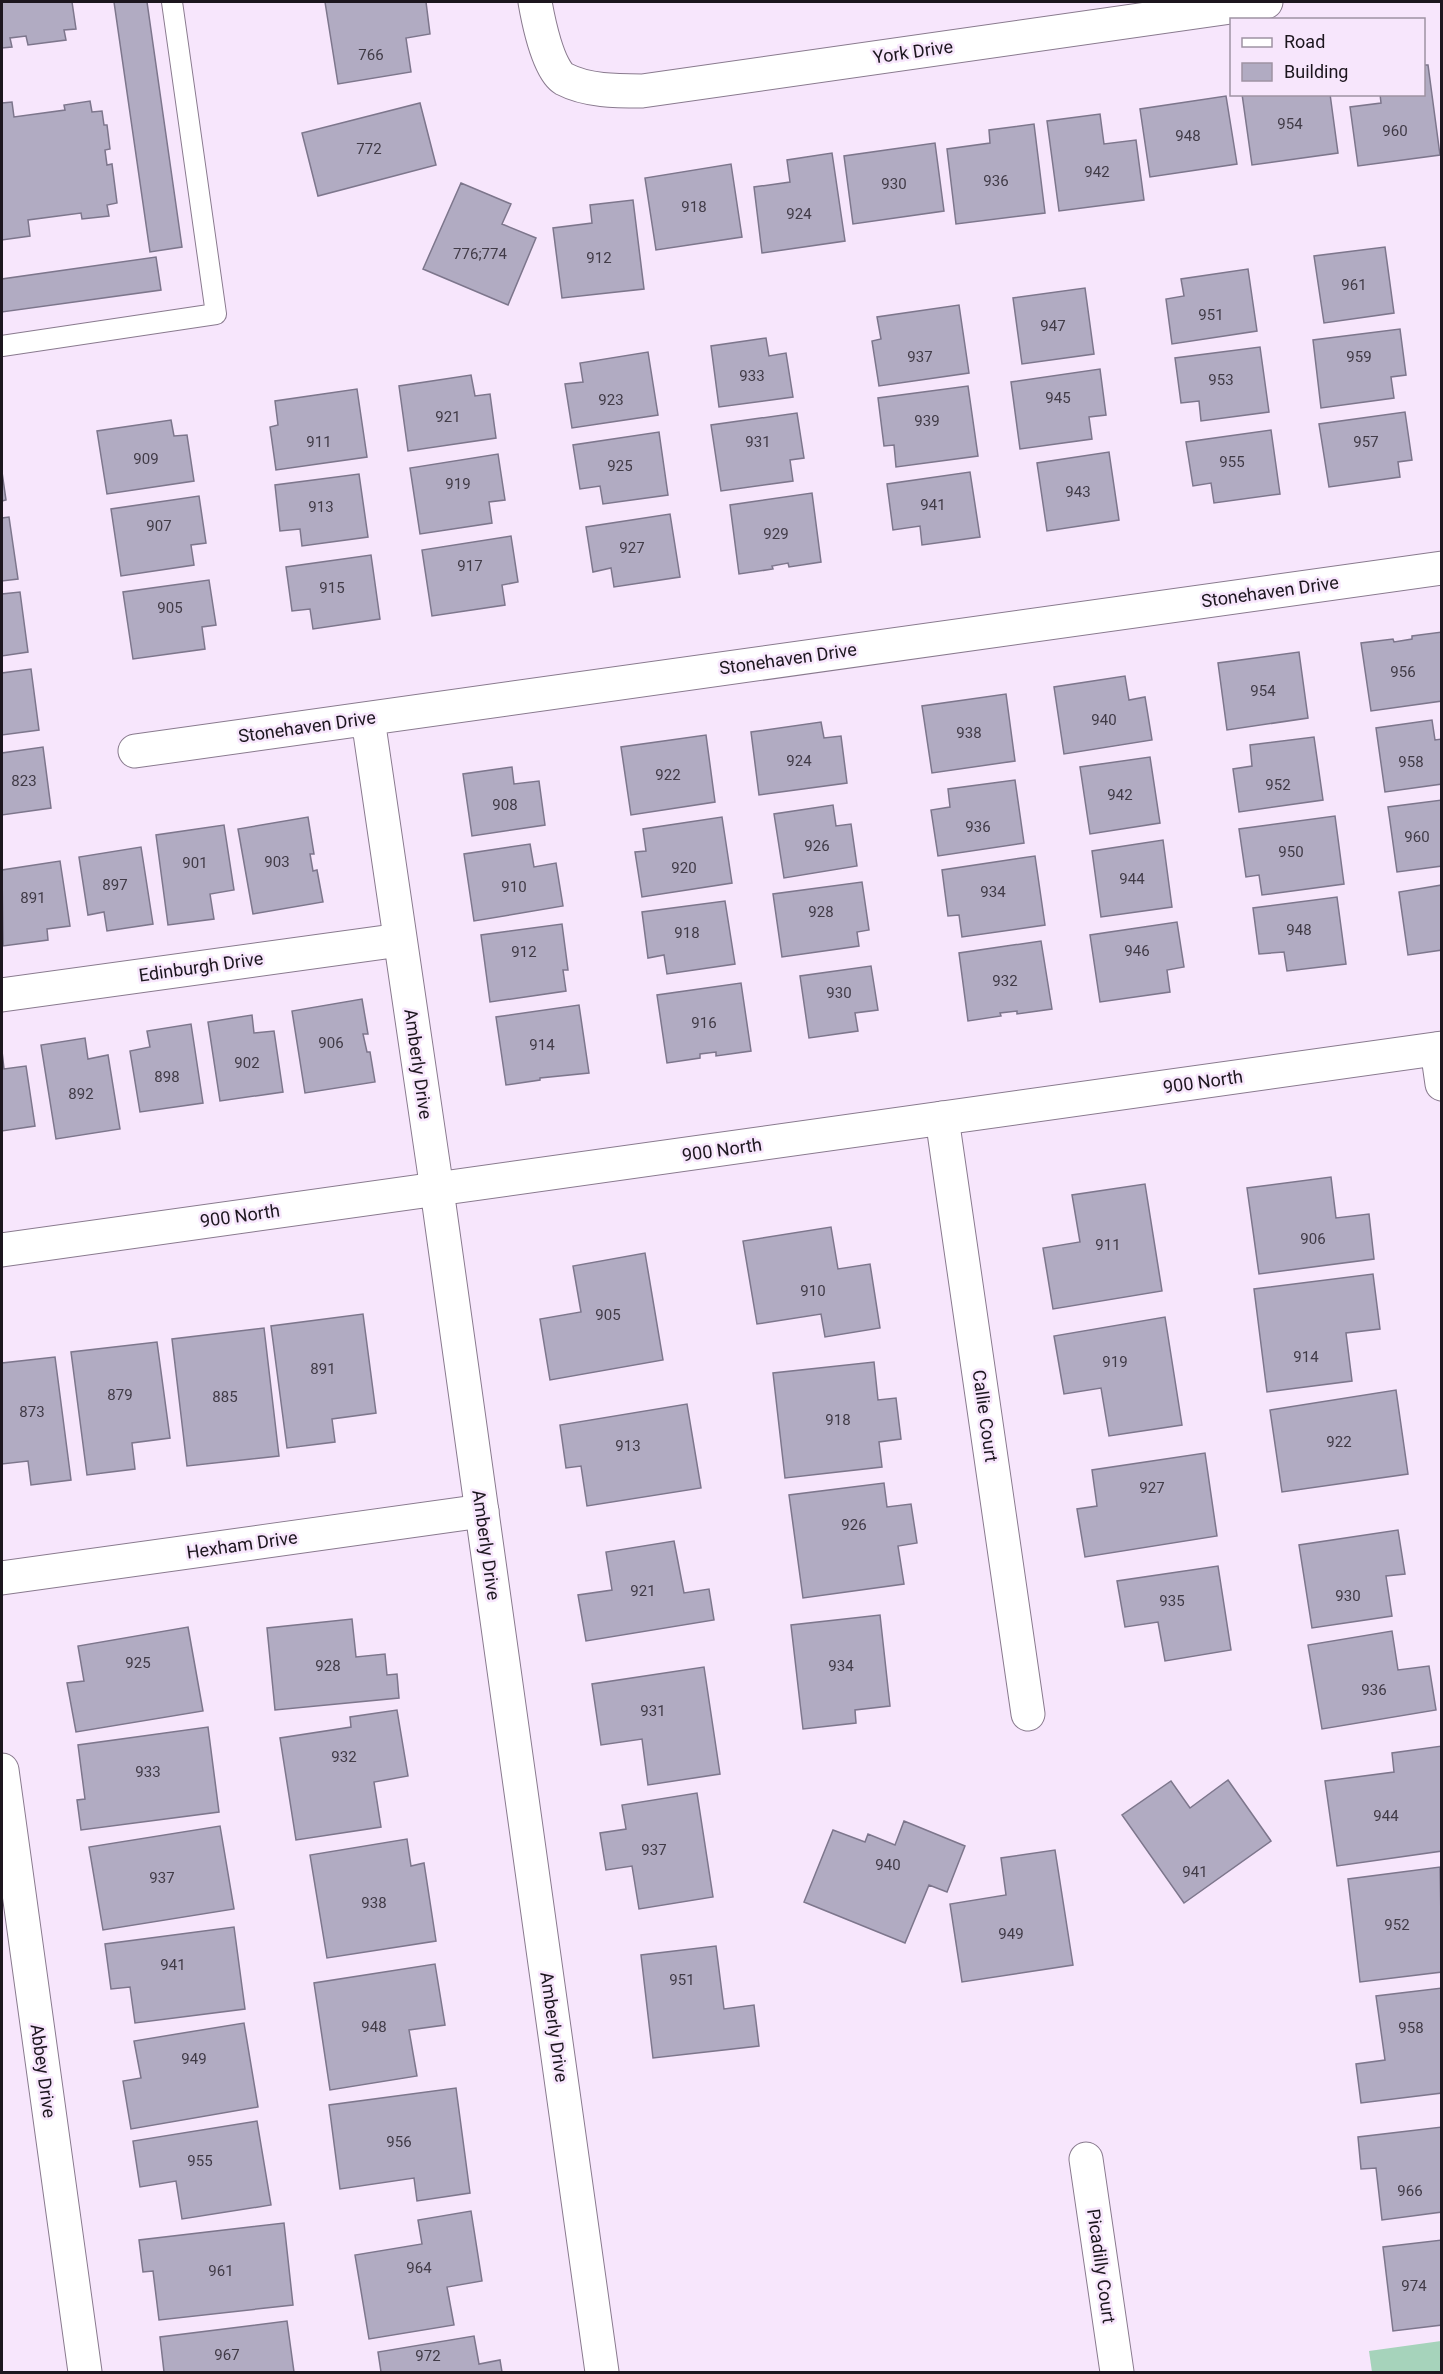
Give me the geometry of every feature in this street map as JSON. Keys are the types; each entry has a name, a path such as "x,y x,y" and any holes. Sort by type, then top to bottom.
{"street":[{"name":"York Drive","path":"536,2 542,36 550,58 562,78 587,87 642,91 1266,2"},
{"name":"Stonehaven Drive","path":"135,751 1442,568"},
{"name":"Amberly Drive","path":"368,718 482,1511 602,2373"},
{"name":"Edinburgh Drive","path":"2,995 400,940"},
{"name":"900 North","path":"2,1250 1439,1049"},
{"path":"1439,1049 1442,1084"},
{"name":"Callie Court","path":"942,1119 1028,1714"},
{"name":"Hexham Drive","path":"2,1578 482,1511"},
{"name":"Abbey Drive","path":"2,1770 85,2373"},
{"name":"Picadilly Court","path":"1086,2159 1117,2373"}],"lane":[{"path":"2,346 216,314 172,2"}],"green space":[{"path":"1441,2341 1441,2372 1372,2372 1369,2351"}],"building":[{"path":"2,2 72,2 76,29 64,30 66,40 28,45 26,36 10,38 12,47 2,48"},
{"path":"114,2 147,2 182,247 150,252"},
{"path":"325,2 426,2 430,34 406,38 411,72 338,84"},
{"path":"1425,65 1428,65 1440,155 1358,166 1350,107 1381,103 1380,96 1425,96"},
{"path":"1226,96 1237,164 1150,177 1140,109"},
{"path":"1242,96 1330,96 1338,153 1252,165"},
{"path":"90,101 92,112 102,111 104,125 107,125 110,149 105,150 107,165 112,164 117,203 107,205 109,216 82,219 81,213 28,220 30,236 2,240 2,103 12,102 14,117 65,110 64,105"},
{"path":"420,103 436,165 318,196 302,133"},
{"path":"1100,114 1104,144 1136,140 1144,200 1059,211 1047,121"},
{"path":"1034,124 1045,213 956,224 947,149 990,143 989,130"},
{"path":"935,143 944,211 853,224 844,156"},
{"path":"832,153 845,241 762,253 754,187 790,182 787,160"},
{"path":"731,164 742,237 656,250 645,178"},
{"path":"461,183 511,204 502,224 536,238 508,305 423,269"},
{"path":"633,200 644,289 562,298 553,228 592,223 590,205"},
{"path":"1385,247 1394,313 1324,323 1314,256"},
{"path":"156,257 161,290 2,312 2,279"},
{"path":"1248,269 1257,331 1172,344 1166,299 1184,296 1181,279"},
{"path":"1085,288 1094,354 1022,364 1013,298"},
{"path":"959,305 969,373 879,386 872,341 881,339 877,317"},
{"path":"1400,329 1406,375 1391,377 1394,398 1321,408 1313,340"},
{"path":"766,338 769,356 786,353 793,397 719,407 711,346"},
{"path":"1260,347 1269,412 1201,421 1199,401 1181,403 1175,358"},
{"path":"648,352 658,415 572,428 565,384 583,382 580,363"},
{"path":"1100,369 1106,415 1089,417 1092,439 1020,449 1011,382"},
{"path":"471,375 475,396 490,394 496,438 408,451 399,386"},
{"path":"968,386 978,456 896,467 894,445 884,446 878,398"},
{"path":"357,389 367,457 276,470 270,427 278,425 275,401"},
{"path":"1405,412 1412,460 1398,462 1400,477 1329,487 1319,424"},
{"path":"797,413 804,458 790,460 793,481 721,491 711,425"},
{"path":"171,420 174,436 187,435 194,481 107,494 97,431"},
{"path":"1271,430 1280,494 1214,503 1211,483 1193,486 1186,442"},
{"path":"659,432 668,495 603,504 600,486 580,489 573,445"},
{"path":"1109,452 1119,520 1047,531 1037,463"},
{"path":"498,454 505,500 489,502 492,523 420,534 410,468"},
{"path":"2,472 6,500 2,501"},
{"path":"970,472 980,537 922,545 920,526 893,530 887,484"},
{"path":"359,474 368,537 302,546 300,529 280,531 275,485"},
{"path":"812,493 821,562 789,567 788,563 772,566 773,569 739,574 730,505"},
{"path":"199,496 206,543 191,545 194,565 121,576 111,509"},
{"path":"670,514 680,577 614,587 611,568 593,572 586,527"},
{"path":"9,517 18,579 2,581 2,518"},
{"path":"511,536 518,582 502,585 505,605 432,616 422,550"},
{"path":"371,555 380,619 313,629 310,609 292,611 286,567"},
{"path":"209,580 216,625 202,627 205,649 133,659 123,592"},
{"path":"20,592 28,652 2,656 2,594"},
{"path":"1442,632 1442,701 1371,711 1361,643 1393,639 1394,642 1412,639 1412,636"},
{"path":"1299,652 1308,718 1227,730 1218,663"},
{"path":"31,669 39,730 2,735 2,673"},
{"path":"1125,676 1129,700 1145,697 1152,740 1064,754 1054,687"},
{"path":"1006,694 1015,761 932,773 922,706"},
{"path":"1432,720 1435,740 1442,739 1442,784 1385,792 1376,728"},
{"path":"821,722 824,738 841,736 847,783 759,795 751,732"},
{"path":"706,735 715,802 631,815 621,747"},
{"path":"1314,737 1323,800 1239,812 1233,769 1252,766 1250,745"},
{"path":"43,747 51,808 2,815 2,753"},
{"path":"1150,757 1160,823 1090,834 1080,767"},
{"path":"512,767 514,784 539,781 545,825 472,836 463,774"},
{"path":"1015,780 1024,843 938,856 931,810 950,807 948,789"},
{"path":"1442,800 1442,866 1397,872 1388,807"},
{"path":"833,805 836,826 851,824 857,866 784,878 774,814"},
{"path":"1335,816 1344,884 1262,895 1259,875 1246,877 1239,829"},
{"path":"308,817 314,854 310,854 313,871 317,870 323,902 253,914 238,829"},
{"path":"722,817 732,883 642,897 635,852 646,851 643,829"},
{"path":"224,825 234,890 210,894 214,919 168,925 156,835"},
{"path":"1163,840 1172,907 1101,917 1092,851"},
{"path":"530,844 534,867 556,863 563,906 474,921 464,854"},
{"path":"141,847 153,924 107,931 104,912 88,915 79,857"},
{"path":"1035,856 1045,925 962,937 959,915 948,916 942,870"},
{"path":"60,861 70,926 47,929 48,940 3,946 2,870"},
{"path":"862,882 869,930 857,932 859,946 782,957 773,894"},
{"path":"1442,885 1442,950 1408,955 1399,892"},
{"path":"1337,897 1346,964 1287,971 1284,952 1259,954 1253,908"},
{"path":"725,901 735,964 667,974 664,955 648,958 642,912"},
{"path":"1177,922 1184,967 1167,970 1170,992 1100,1002 1090,935"},
{"path":"562,924 568,970 563,970 566,991 490,1002 481,935"},
{"path":"1041,941 1052,1009 1017,1014 1017,1011 1000,1013 1001,1016 968,1021 959,953"},
{"path":"871,966 878,1010 855,1013 858,1031 809,1038 800,976"},
{"path":"741,983 751,1051 716,1056 716,1052 700,1054 700,1058 667,1063 657,995"},
{"path":"362,999 368,1034 363,1034 367,1052 370,1052 375,1082 305,1093 292,1011"},
{"path":"579,1005 589,1073 540,1078 540,1080 506,1085 496,1017"},
{"path":"252,1015 254,1033 274,1031 283,1092 220,1101 208,1022"},
{"path":"191,1024 203,1103 140,1112 130,1051 150,1047 147,1031"},
{"path":"85,1038 88,1059 108,1055 120,1129 56,1139 41,1045"},
{"path":"2,1051 4,1069 26,1066 35,1126 2,1131"},
{"path":"1331,1177 1336,1218 1369,1214 1374,1259 1259,1274 1247,1188"},
{"path":"1145,1184 1162,1291 1053,1309 1043,1248 1080,1242 1072,1195"},
{"path":"831,1227 838,1269 870,1264 880,1328 825,1337 821,1314 757,1324 743,1241"},
{"path":"645,1253 663,1360 550,1380 540,1319 581,1312 573,1266"},
{"path":"1373,1274 1380,1329 1346,1333 1352,1381 1267,1392 1254,1289"},
{"path":"363,1314 376,1413 332,1419 335,1442 287,1448 271,1326"},
{"path":"1165,1317 1182,1425 1109,1436 1101,1388 1064,1394 1054,1336"},
{"path":"264,1328 279,1456 187,1466 172,1339"},
{"path":"157,1342 170,1438 132,1443 135,1469 87,1475 71,1352"},
{"path":"55,1357 71,1480 31,1485 28,1461 2,1464 2,1363"},
{"path":"874,1362 878,1400 896,1398 901,1439 879,1442 882,1467 785,1478 773,1373"},
{"path":"1396,1390 1408,1474 1282,1492 1270,1410"},
{"path":"687,1404 701,1488 587,1506 581,1466 566,1468 560,1425"},
{"path":"1205,1453 1217,1536 1085,1557 1077,1509 1097,1506 1092,1470"},
{"path":"884,1483 887,1507 911,1504 917,1543 898,1546 904,1584 803,1598 789,1495"},
{"path":"1398,1530 1405,1574 1386,1576 1392,1616 1312,1628 1299,1545"},
{"path":"674,1541 684,1593 709,1589 714,1620 586,1641 578,1595 612,1590 606,1552"},
{"path":"1218,1566 1231,1650 1165,1661 1158,1622 1125,1627 1117,1581"},
{"path":"880,1615 890,1706 855,1710 856,1723 803,1729 791,1625"},
{"path":"352,1619 356,1657 385,1654 387,1675 397,1674 399,1698 275,1710 267,1628"},
{"path":"188,1627 203,1711 76,1732 67,1683 84,1681 78,1646"},
{"path":"1392,1631 1398,1670 1429,1666 1436,1710 1322,1729 1308,1645"},
{"path":"704,1667 720,1774 648,1785 642,1739 601,1745 592,1684"},
{"path":"397,1710 408,1776 374,1782 381,1827 296,1840 280,1738 351,1727 350,1717"},
{"path":"208,1727 219,1812 81,1830 77,1800 85,1799 78,1745"},
{"path":"1442,1746 1442,1851 1337,1866 1325,1781 1394,1772 1392,1753"},
{"path":"1228,1780 1271,1841 1184,1903 1122,1815 1171,1781 1190,1808"},
{"path":"697,1793 713,1897 639,1909 632,1866 606,1870 600,1833 626,1829 622,1805"},
{"path":"904,1821 965,1846 947,1892 929,1885 905,1943 804,1902 833,1830 865,1842 868,1834 895,1845"},
{"path":"220,1826 234,1909 103,1930 89,1847"},
{"path":"407,1839 411,1866 424,1863 436,1941 327,1958 310,1855"},
{"path":"1055,1850 1073,1965 962,1982 950,1904 1006,1895 1001,1858"},
{"path":"1440,1867 1442,1972 1360,1982 1348,1879"},
{"path":"234,1927 245,2009 135,2023 130,1987 111,1989 105,1944"},
{"path":"716,1946 724,2009 754,2005 759,2046 653,2058 641,1955"},
{"path":"435,1964 445,2025 409,2030 417,2076 330,2090 314,1983"},
{"path":"1442,1988 1442,2093 1361,2103 1356,2064 1385,2060 1376,1996"},
{"path":"244,2023 258,2107 131,2129 123,2081 141,2078 134,2041"},
{"path":"456,2088 470,2193 417,2201 414,2178 340,2189 329,2105"},
{"path":"257,2121 271,2205 182,2219 176,2181 140,2187 133,2141"},
{"path":"1442,2127 1442,2212 1382,2220 1376,2168 1361,2169 1358,2137"},
{"path":"471,2211 482,2281 447,2287 454,2325 369,2339 355,2255 422,2244 418,2220"},
{"path":"284,2223 293,2305 159,2320 153,2271 143,2272 139,2240"},
{"path":"1442,2240 1442,2325 1393,2331 1383,2247"},
{"path":"287,2321 294,2372 164,2372 160,2337"},
{"path":"474,2336 479,2364 500,2360 502,2372 381,2372 378,2352"}]}
